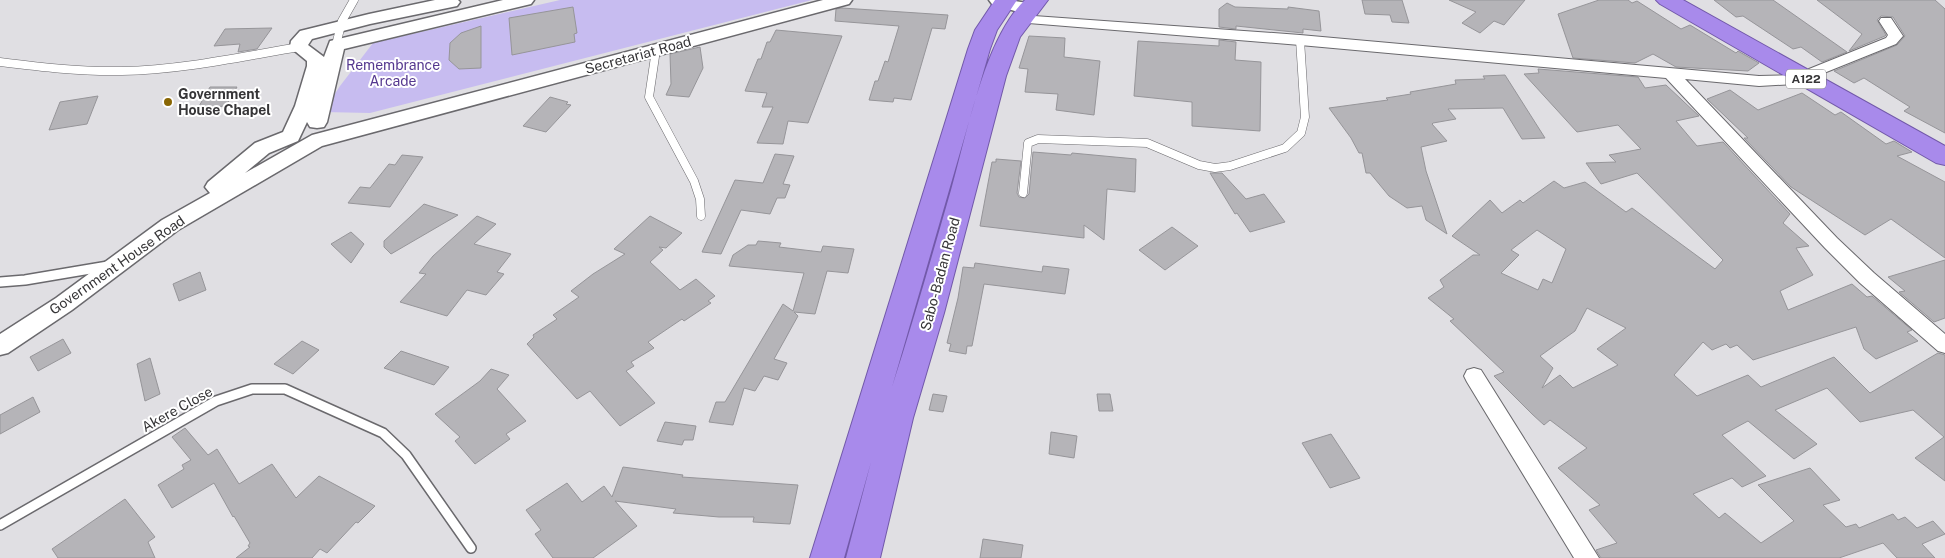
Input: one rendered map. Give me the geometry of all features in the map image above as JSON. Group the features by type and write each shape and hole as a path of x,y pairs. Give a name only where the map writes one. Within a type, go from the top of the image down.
{"highway":[{"name":"A122","path":"1667,0 1945,145"},
{"name":"A122","path":"1684,0 1945,157"},
{"name":"Sabo-Badan Road","path":"863,558 898,418 930,313 951,183 979,49 986,30 1016,5"},
{"name":"Sabo-Badan Road","path":"827,558 951,183"}],"street":[{"path":"337,36 462,0"},
{"path":"292,134 305,106 316,59 300,48 300,40 306,35 337,36 525,0"},
{"name":"Secretariat Road","path":"318,132 432,109 843,0"},
{"path":"1016,5 1300,40 1759,81 1811,76 1891,41 1896,36 1886,22"},
{"path":"170,225 262,148 292,134 304,125 318,132 337,36"},
{"path":"1671,74 1831,243 1867,278 1945,345"},
{"name":"Government House Road","path":"0,346 64,304 170,225 318,132"},
{"path":"1474,376 1587,558"}],"lane":[{"path":"337,36 346,9 354,0"},
{"path":"1023,193 1028,144 1038,139 1131,141 1147,144 1199,165 1215,168 1230,166 1285,148 1301,133 1305,117 1300,40"},
{"path":"0,62 95,72 132,71 182,66 300,48"},
{"path":"656,50 649,87 649,98 694,181 700,199 701,216"},
{"path":"0,282 25,280 118,264"},
{"name":"Akere Close","path":"0,525 216,401 252,389 286,389 383,433 406,455 471,548"}],"green space":[{"name":"Remembrance Arcade","path":"560,0 812,0 370,113 323,112 373,43"}],"building":[{"path":"1362,0 1402,0 1409,23 1392,22 1390,15 1365,14"},
{"path":"1449,0 1525,0 1504,25 1494,21 1480,33 1462,23 1476,12"},
{"path":"1599,0 1628,0 1632,3 1637,1 1681,29 1690,25 1736,53 1738,51 1759,63 1748,71 1676,67 1653,54 1635,63 1573,58 1558,14"},
{"path":"1714,0 1773,0 1847,52 1822,62 1801,47 1793,49 1743,16 1736,17"},
{"path":"1817,0 1935,0 1945,9 1945,133 1904,111 1910,107 1864,78 1854,83 1834,71 1897,45 1905,36 1893,17 1881,16 1877,20 1885,36 1849,51 1862,34"},
{"path":"1227,3 1235,7 1288,9 1288,7 1319,11 1321,31 1303,29 1303,33 1236,26 1236,29 1219,27 1219,9"},
{"path":"573,7 577,33 574,34 575,42 512,55 509,18"},
{"path":"836,9 948,15 945,29 932,28 911,100 894,98 893,102 869,100 875,81 878,81 885,61 888,62 899,26 835,21"},
{"path":"481,26 481,68 459,69 449,60 450,43 461,33"},
{"path":"272,28 257,49 238,52 240,44 214,46 225,29"},
{"path":"776,30 842,36 808,123 788,121 783,144 757,143 773,107 762,107 767,93 745,91 758,59 761,59 767,42 770,42"},
{"path":"1029,36 1065,38 1064,57 1100,61 1094,115 1056,110 1058,94 1025,92 1028,69 1019,68"},
{"path":"1219,40 1236,42 1235,60 1261,62 1260,131 1192,126 1192,102 1134,96 1138,41 1219,46"},
{"path":"700,47 703,68 689,97 666,95 671,84 670,54"},
{"path":"1538,69 1638,77 1645,88 1666,85 1699,116 1676,121 1697,146 1723,142 1790,214 1783,223 1809,246 1796,248 1813,275 1780,291 1788,310 1852,284 1867,297 1872,296 1912,330 1907,332 1918,341 1876,359 1864,349 1856,327 1753,360 1737,345 1730,348 1726,344 1712,350 1703,342 1674,375 1697,396 1748,375 1761,387 1834,357 1870,393 1938,353 1945,355 1945,481 1915,458 1944,437 1913,410 1860,422 1827,388 1775,410 1817,444 1794,459 1748,421 1722,435 1766,476 1742,487 1732,478 1693,494 1719,518 1725,513 1761,543 1794,521 1758,485 1810,468 1840,500 1823,505 1846,527 1856,524 1859,528 1893,514 1898,520 1905,517 1917,528 1933,521 1945,534 1922,544 1935,558 1897,558 1883,543 1839,558 1601,558 1596,550 1617,543 1589,510 1600,505 1558,468 1587,448 1550,420 1544,425 1532,414 1494,376 1504,372 1450,321 1454,319 1428,298 1444,287 1440,280 1473,255 1480,255 1452,236 1490,200 1502,213 1520,200 1523,203 1554,181 1564,188 1585,182 1626,212 1632,208 1715,269 1723,260 1637,173 1601,184 1586,163 1616,162 1609,155 1641,149 1618,125 1577,132 1524,74 1539,73","holes":["1537,230 1566,249 1552,283 1543,279 1538,290 1501,273 1519,255 1511,250","1587,308 1626,328 1597,349 1618,365 1573,388 1560,375 1542,388 1553,368 1540,356 1575,331"]},
{"path":"1505,75 1545,138 1522,139 1503,108 1448,109 1456,119 1433,123 1447,141 1421,147 1426,171 1447,234 1426,220 1422,206 1407,208 1389,196 1370,173 1366,173 1362,153 1359,153 1351,138 1329,108 1388,100 1386,98 1456,84 1455,80 1485,79 1483,76"},
{"path":"210,87 237,87 226,106 198,108"},
{"path":"1730,90 1758,110 1802,93 1835,115 1841,112 1886,144 1894,141 1912,152 1897,156 1945,182 1945,258 1891,219 1865,235 1791,187 1744,138 1748,138 1707,99"},
{"path":"98,96 87,124 49,130 60,102"},
{"path":"550,97 568,102 566,104 571,105 546,132 523,126"},
{"path":"1033,152 1071,155 1072,153 1136,159 1135,192 1107,189 1104,240 1084,225 1084,238 980,226 992,162 996,162 996,159 1021,161 1017,193 1019,197 1025,198 1029,194"},
{"path":"775,154 794,156 783,184 790,185 785,198 777,198 770,214 741,210 721,254 702,252 735,180 763,183"},
{"path":"402,155 423,157 390,207 348,203 360,187 370,188 389,164 395,165"},
{"path":"1210,173 1222,173 1246,199 1264,194 1285,222 1250,232 1237,213 1235,214"},
{"path":"424,204 458,215 391,254 384,247 384,241"},
{"path":"477,216 496,224 474,244 511,254 497,272 504,274 486,295 467,290 447,316 400,302 426,274 419,273 433,256"},
{"path":"650,216 682,233 666,248 659,247 663,250 650,262 680,290 696,279 715,296 708,301 711,303 684,321 682,319 648,342 654,348 631,362 634,366 626,371 655,403 620,426 590,391 577,399 527,344 534,337 533,335 557,319 553,315 579,297 571,291 593,274 625,254 614,249"},
{"path":"1172,227 1198,246 1165,270 1139,250"},
{"path":"351,232 364,244 351,263 331,244"},
{"path":"758,241 781,243 779,247 821,252 823,246 854,249 848,273 827,271 815,314 794,312 798,316 774,359 787,363 778,380 764,376 755,391 744,388 733,425 709,422 716,402 725,402 783,304 793,311 804,273 729,266 733,255 748,245 756,245"},
{"path":"1945,260 1945,318 1934,322 1899,292 1905,291 1888,277"},
{"path":"975,263 1042,272 1043,266 1069,269 1065,294 984,284 972,346 967,346 966,354 949,351 951,344 947,343 963,267 974,268"},
{"path":"200,272 206,290 179,301 173,284"},
{"path":"63,339 71,353 38,371 30,357"},
{"path":"302,341 319,350 293,374 274,364"},
{"path":"401,351 449,367 434,385 384,368"},
{"path":"150,358 160,394 145,401 137,364"},
{"path":"491,369 509,375 497,389 526,421 506,434 510,439 475,464 455,441 460,437 435,414 480,381"},
{"path":"933,394 947,396 943,412 929,410"},
{"path":"1097,394 1110,394 1113,411 1099,411"},
{"path":"33,397 40,412 0,434 0,415"},
{"path":"665,422 696,426 693,440 684,440 682,445 657,441"},
{"path":"185,428 208,455 217,449 239,484 272,464 296,498 319,476 375,506 358,523 356,522 327,553 320,549 312,558 236,558 250,547 248,546 250,543 214,483 172,508 158,485 184,469 182,465 191,460 172,437"},
{"path":"1051,432 1077,436 1074,458 1049,454"},
{"path":"1331,434 1360,478 1330,488 1302,443"},
{"path":"623,467 683,475 682,477 798,485 790,524 753,522 754,517 719,517 673,513 676,509 615,501 637,526 593,558 553,558 535,534 541,530 526,510 567,483 582,502 604,486 612,497"},
{"path":"125,499 155,537 148,542 155,558 58,558 52,549"},
{"path":"983,539 1023,545 1021,558 980,558"}],"place":[{"name":"Government House Chapel","path":"168,102"}]}
